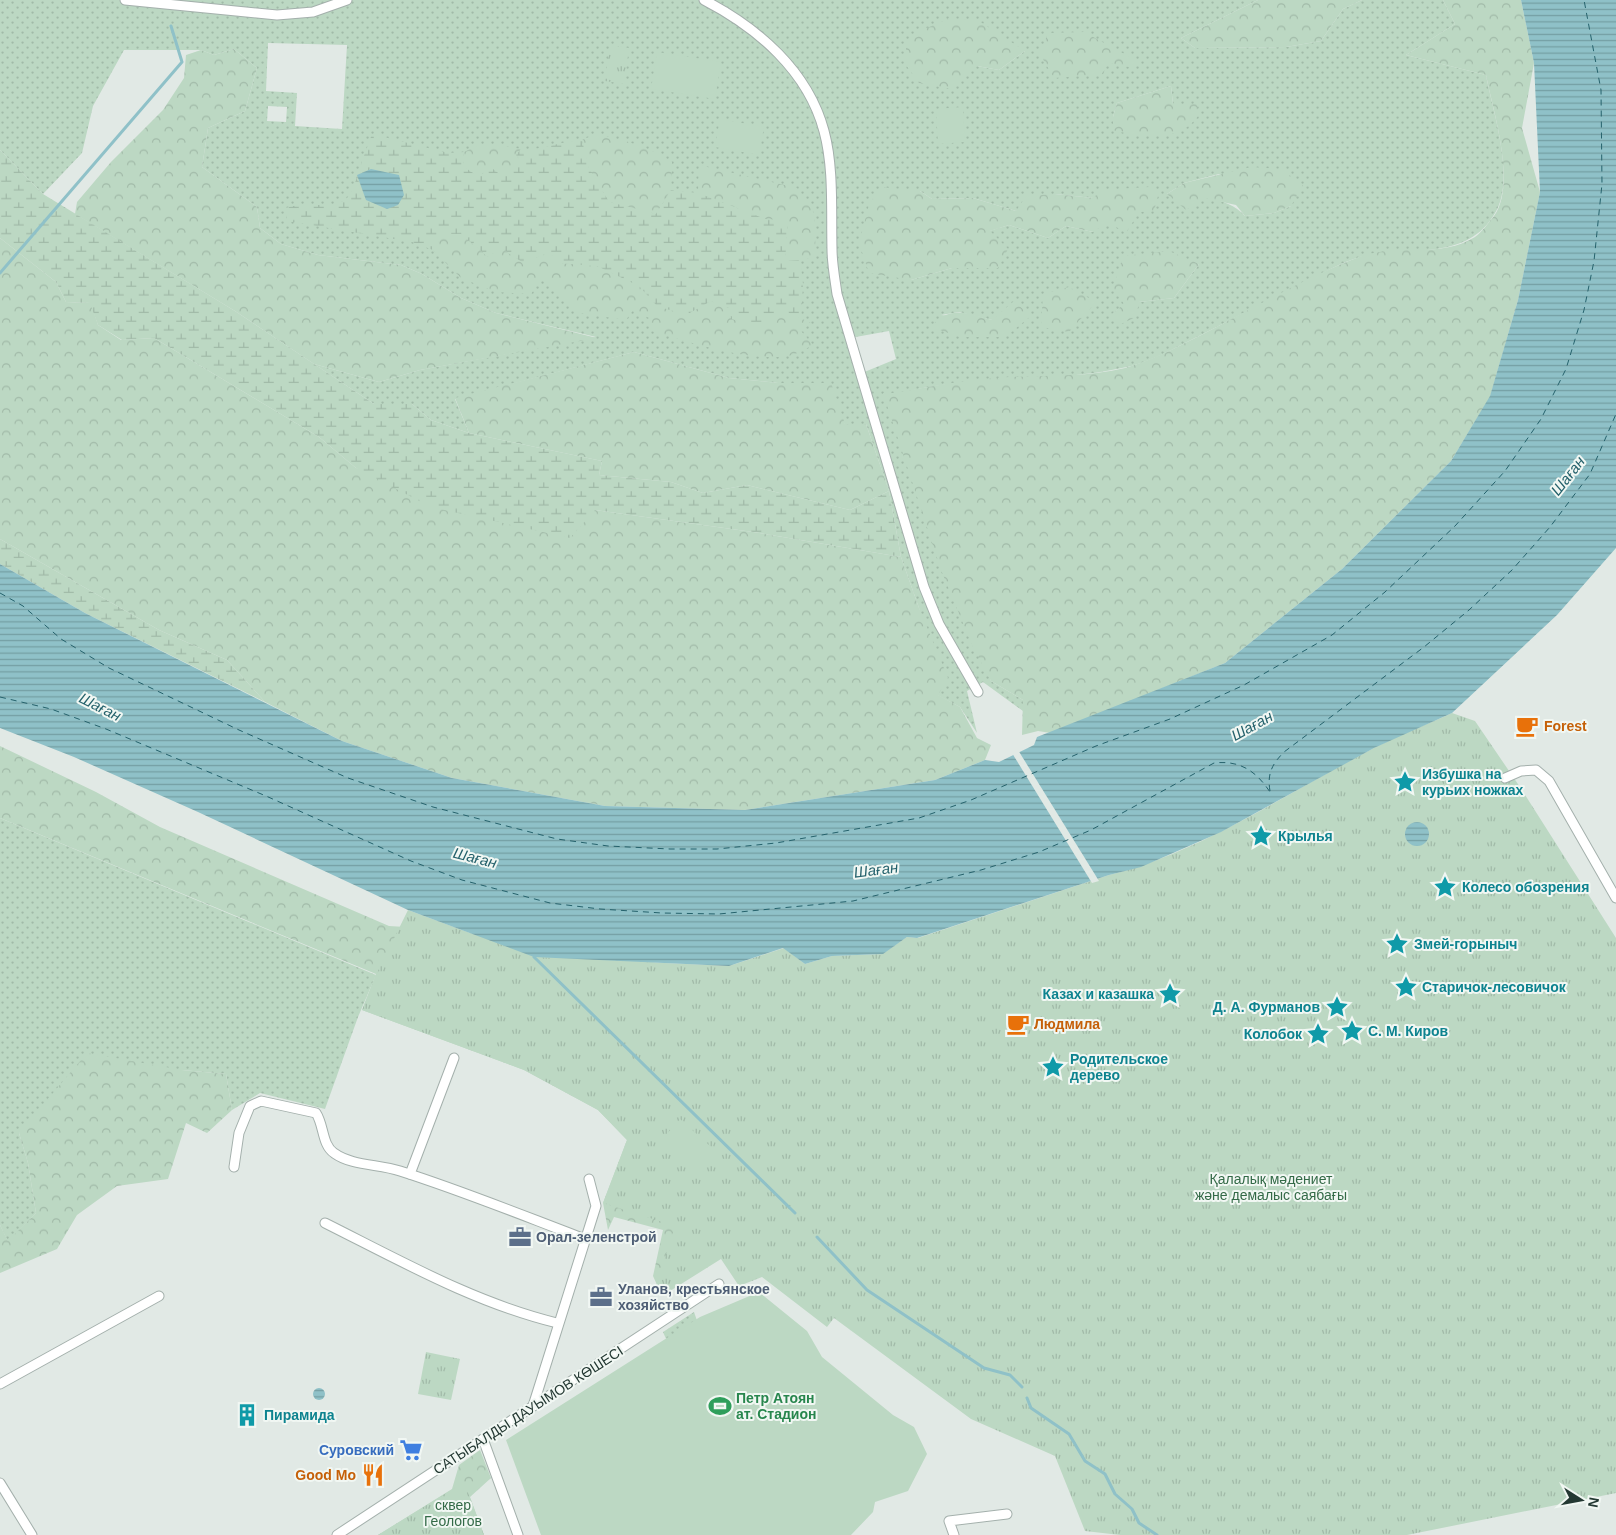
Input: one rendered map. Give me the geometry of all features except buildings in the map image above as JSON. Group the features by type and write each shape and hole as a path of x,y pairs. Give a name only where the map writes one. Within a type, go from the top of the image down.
{"street":[{"path":"125,0 277,15 313,12 347,0"},
{"path":"704,0 751,29 781,56 804,84 816,105 826,142 830,177 832,252 840,303 924,587 939,624 978,692"},
{"path":"1505,778 1521,771 1536,770 1549,781 1616,898"},
{"path":"410,1174 454,1058"},
{"path":"234,1167 239,1134 250,1106 261,1101 316,1113 321,1121 326,1143 333,1152 344,1159 410,1174 585,1239"},
{"path":"533,1406 557,1323 596,1206 589,1180"},
{"path":"325,1223 477,1298 527,1316 557,1323"},
{"name":"САТЫБАЛДЫ ДАУЫМОВ КӨШЕСІ","path":"337,1535 719,1284"},
{"path":"0,1384 159,1296"},
{"path":"483,1439 518,1535"},
{"path":"0,1483 32,1535"},
{"path":"954,1535 949,1521 1007,1514"}],"green space":[{"path":"0,0 1258,0 1181,38 1195,48 1286,47 1321,41 1343,9 1362,0 1443,0 1455,24 1406,55 1486,75 1501,146 1503,182 1501,199 1495,213 1483,229 1469,239 1452,246 1378,254 1353,259 1153,359 1132,366 1094,373 981,381 925,388 897,394 991,681 1023,700 1023,711 983,682 967,691 977,733 960,707 937,695 919,608 901,557 889,491 866,424 845,424 778,383 729,378 634,352 455,399 469,433 431,420 412,404 374,404 314,364 379,382 420,370 596,337 496,313 461,298 422,274 401,265 318,255 281,244 260,228 257,207 202,167 208,128 245,111 257,68 234,49 214,55 201,50 124,50 93,106 82,153 43,194 0,150","holes":["268,43 347,45 342,129 295,126 297,93 266,91","1025,51 999,70 977,66","1171,86 1173,104 1196,104 1113,117 1117,103","268,106 287,107 286,122 267,121","1219,174 1291,206 1274,213 1245,216 1229,204 1209,198 1167,194 1184,183","920,191 932,199 973,198 1016,211 1055,194 1093,198 1093,232 1066,226 1048,238 1009,225 989,231 997,268 952,268 911,280","1199,264 1174,298 1139,302 1112,314 1124,305","959,312 992,320 941,315","889,331 896,359 862,373 850,338"]},
{"path":"1258,0 1362,0 1343,9 1321,41 1286,47 1195,48 1181,38"},
{"path":"1443,0 1521,0 1534,63 1522,128 1540,192 1518,300 1490,397 1451,461 1342,569 1225,663 1051,733 1038,731 1022,735 1023,700 991,681 972,645 941,570 883,393 977,380 1091,374 1125,368 1166,352 1300,283 1359,257 1388,251 1447,247 1462,244 1475,237 1494,216 1501,202 1503,186 1503,167 1498,127 1486,75 1406,55 1455,24"},
{"path":"950,18 979,21 1025,51 999,70 977,66 952,89 919,83 906,65 906,42 920,31"},
{"path":"1084,32 1139,62 1135,68 1108,63 1103,74 1054,78 1040,54 1048,33"},
{"path":"610,45 629,48 624,84 605,81"},
{"path":"234,49 257,68 245,111 208,128 202,167 257,207 260,228 281,244 318,255 401,265 422,274 461,298 496,313 597,338 420,370 379,382 314,364 235,311 75,214 77,202 111,162 163,110 184,78 186,55 201,50 214,55"},
{"path":"657,52 721,62 715,99 651,89"},
{"path":"1171,86 1173,104 1197,104 1198,116 1187,127 1161,136 1131,134 1113,130 1113,117 1117,103"},
{"path":"963,107 965,142 938,144 936,109"},
{"path":"720,119 764,127 759,155 715,147"},
{"path":"372,134 448,153 464,152 463,166 477,176 493,169 502,176 520,160 516,155 521,149 536,149 582,140 588,166 609,202 656,214 671,190 698,193 765,219 788,221 785,261 800,260 803,284 801,319 781,309 758,326 731,319 729,308 711,301 686,315 657,306 639,286 597,266 560,263 550,253 522,262 501,248 488,257 461,234 444,234 433,250 412,242 287,221 286,208 302,205 336,204 349,196 357,177 360,185 371,169 357,175"},
{"path":"596,134 626,141 645,148 672,162 671,190 656,214 609,202 588,166 582,140"},
{"path":"481,144 495,144 521,149 516,155 520,160 502,176 492,169 477,176 463,166 464,152"},
{"path":"0,150 43,194 235,311 374,404 412,404 431,420 469,433 602,461 599,475 671,482 703,493 747,485 850,510 889,491 901,557 753,532 595,510 570,538 431,507 356,468 319,437 154,338 122,340 98,325 90,303 66,302 56,282 0,238"},
{"path":"699,165 797,188 814,213 816,258 785,261 788,221 765,219 698,193"},
{"path":"1251,167 1281,169 1303,185 1291,206 1274,213 1245,216 1236,205 1204,198 1186,210 1167,194 1184,183"},
{"path":"880,187 920,191 932,199 973,198 1016,211 1026,196 1055,194 1093,198 1102,190 1149,187 1159,192 1154,211 1139,212 1126,233 1108,222 1093,232 1066,226 1048,238 1009,225 990,231 1008,249 998,268 952,268 911,280 869,273 859,243 869,205"},
{"path":"444,234 462,234 488,257 501,248 522,262 550,253 560,263 597,266 640,286 657,306 711,301 729,308 781,309 811,323 801,331 813,345 792,355 777,357 760,357 722,351 652,331 649,318 633,310 626,320 579,313 541,279 531,294 496,292 461,278 433,250"},
{"path":"0,238 56,282 66,302 91,303 98,325 121,340 154,338 319,437 356,468 595,510 753,532 901,557 919,608 948,678 938,695 960,707 977,738 991,745 985,760 935,780 745,810 605,806 452,778 342,741 265,702 227,660 159,630 0,539"},
{"path":"1169,251 1199,264 1174,298 1139,302 1136,317 1119,325 1112,314 1124,304 1113,288 1123,256"},
{"path":"1069,287 1096,302 1069,332 1041,327 1043,294"},
{"path":"1014,301 1031,316 1005,337 960,337 931,327 945,315 952,313 967,314 992,320"},
{"path":"634,352 729,378 778,383 831,383 845,424 866,424 889,491 850,510 747,485 703,493 671,482 599,475 602,461 469,433 455,398"},
{"path":"0,539 159,630 227,660 265,702 85,613 0,564"},
{"name":"Қалалық мәдениет және демалыс саябағы","path":"1452,713 1475,721 1522,790 1616,938 1616,1493 1407,1535 1120,1535 1085,1531 1055,1456 971,1419 834,1318 827,1327 762,1277 739,1286 721,1259 662,1296 656,1286 675,1226 603,1203 627,1140 598,1110 524,1070 362,1010 376,975 408,910 535,957 729,966 784,948 805,964 832,956 882,954 907,937 918,938 1144,864 1178,851 1244,819 1382,744"},
{"path":"0,746 96,792 160,827 389,926 439,929 728,974 662,1296 653,1276 663,1230 614,1217 608,1230 603,1203 627,1140 598,1110 524,1070 362,1010 376,974 0,818"},
{"path":"0,818 376,975 358,1017 325,1109 260,1093 232,1110 226,1074 182,1070 19,1133 28,1163 36,1213 8,1242 0,1225"},
{"path":"87,1053 182,1070 226,1074 232,1110 207,1133 186,1123 168,1179 117,1186 77,1215 57,1249 0,1273 0,1225 8,1241 36,1213 28,1163 19,1133"},
{"path":"680,1119 719,1154 703,1172 664,1137"},
{"name":"Петр Атоян ат. Стадион","path":"759,1292 807,1331 822,1357 893,1415 914,1427 927,1454 908,1491 875,1502 873,1512 851,1535 541,1535 506,1440 700,1317"},
{"path":"694,1312 703,1338 671,1350 663,1332"},
{"path":"426,1352 460,1359 451,1400 418,1394"},
{"name":"сквер Геологов","path":"480,1450 491,1478 470,1497 484,1535 378,1535 452,1489 459,1465"},
{"name":"сквер Геологов","path":"464,1482 484,1535 378,1535 453,1489"}],"water":[{"name":"Шаған","path":"1521,0 1616,0 1616,548 1557,615 1452,713 1374,748 1221,832 1141,867 1109,875 917,938 907,937 883,954 832,956 805,964 783,948 729,966 534,957 408,910 198,812 74,757 0,728 0,564 85,613 342,741 452,778 605,806 745,810 935,780 985,760 999,762 1034,745 1037,737 1225,663 1342,569 1451,461 1490,396 1518,300 1540,192 1534,63"},
{"path":"371,169 399,175 404,195 398,205 387,209 366,200 357,175"},
{"path":"1417,822 1425,826 1429,834 1425,842 1417,846 1409,842 1405,834 1409,826"},
{"path":"317,1388 321,1388 325,1394 321,1400 317,1400 313,1396 313,1392"}],"pier":[{"path":"1018,750 1099,881 1092,883 1012,753"}],"waterway":[{"path":"0,273 182,62 171,26"},
{"path":"534,957 795,1213"},
{"path":"817,1237 867,1290 984,1368 1010,1375 1022,1387"},
{"path":"1027,1398 1031,1408 1069,1434 1085,1461 1105,1474 1115,1494 1132,1509 1139,1523 1157,1535"}],"ferry route":[{"path":"0,593 23,606 61,639 109,668 239,730 348,778 433,807 557,839 608,846 717,849 776,843 919,818 971,800 1096,746 1170,719 1244,685 1332,635 1385,592 1455,526 1505,471 1541,419 1566,369 1584,310 1594,261 1602,184 1601,90 1584,0"},
{"path":"1270,791 1269,779 1271,770 1284,752 1424,647 1469,610 1512,570 1550,527 1590,474 1616,414"},
{"path":"0,697 51,709 106,729 266,796 411,861 462,880 550,903 600,909 719,914 853,901 981,870 1039,852 1091,830 1214,763 1239,765 1259,778 1270,792"}],"place":[{"name":"Forest","path":"1527,726"},
{"name":"Избушка на курьих ножках","path":"1405,782"},
{"name":"Крылья","path":"1261,836"},
{"name":"Колесо обозрения","path":"1445,887"},
{"name":"Змей-горыныч","path":"1397,944"},
{"name":"Старичок-лесовичок","path":"1406,987"},
{"name":"Казах и казашка","path":"1170,994"},
{"name":"Д. А. Фурманов","path":"1337,1007"},
{"name":"Людмила","path":"1018,1024"},
{"name":"С. М. Киров","path":"1352,1031"},
{"name":"Колобок","path":"1318,1034"},
{"name":"Родительское дерево","path":"1053,1067"},
{"name":"Орал-зеленстрой","path":"520,1237"},
{"name":"Уланов, крестьянское хозяйство","path":"601,1297"},
{"name":"Петр Атоян ат. Стадион","path":"720,1406"},
{"name":"Пирамида","path":"247,1415"},
{"name":"Суровский","path":"411,1450"},
{"name":"Good Mo","path":"373,1475"}]}
